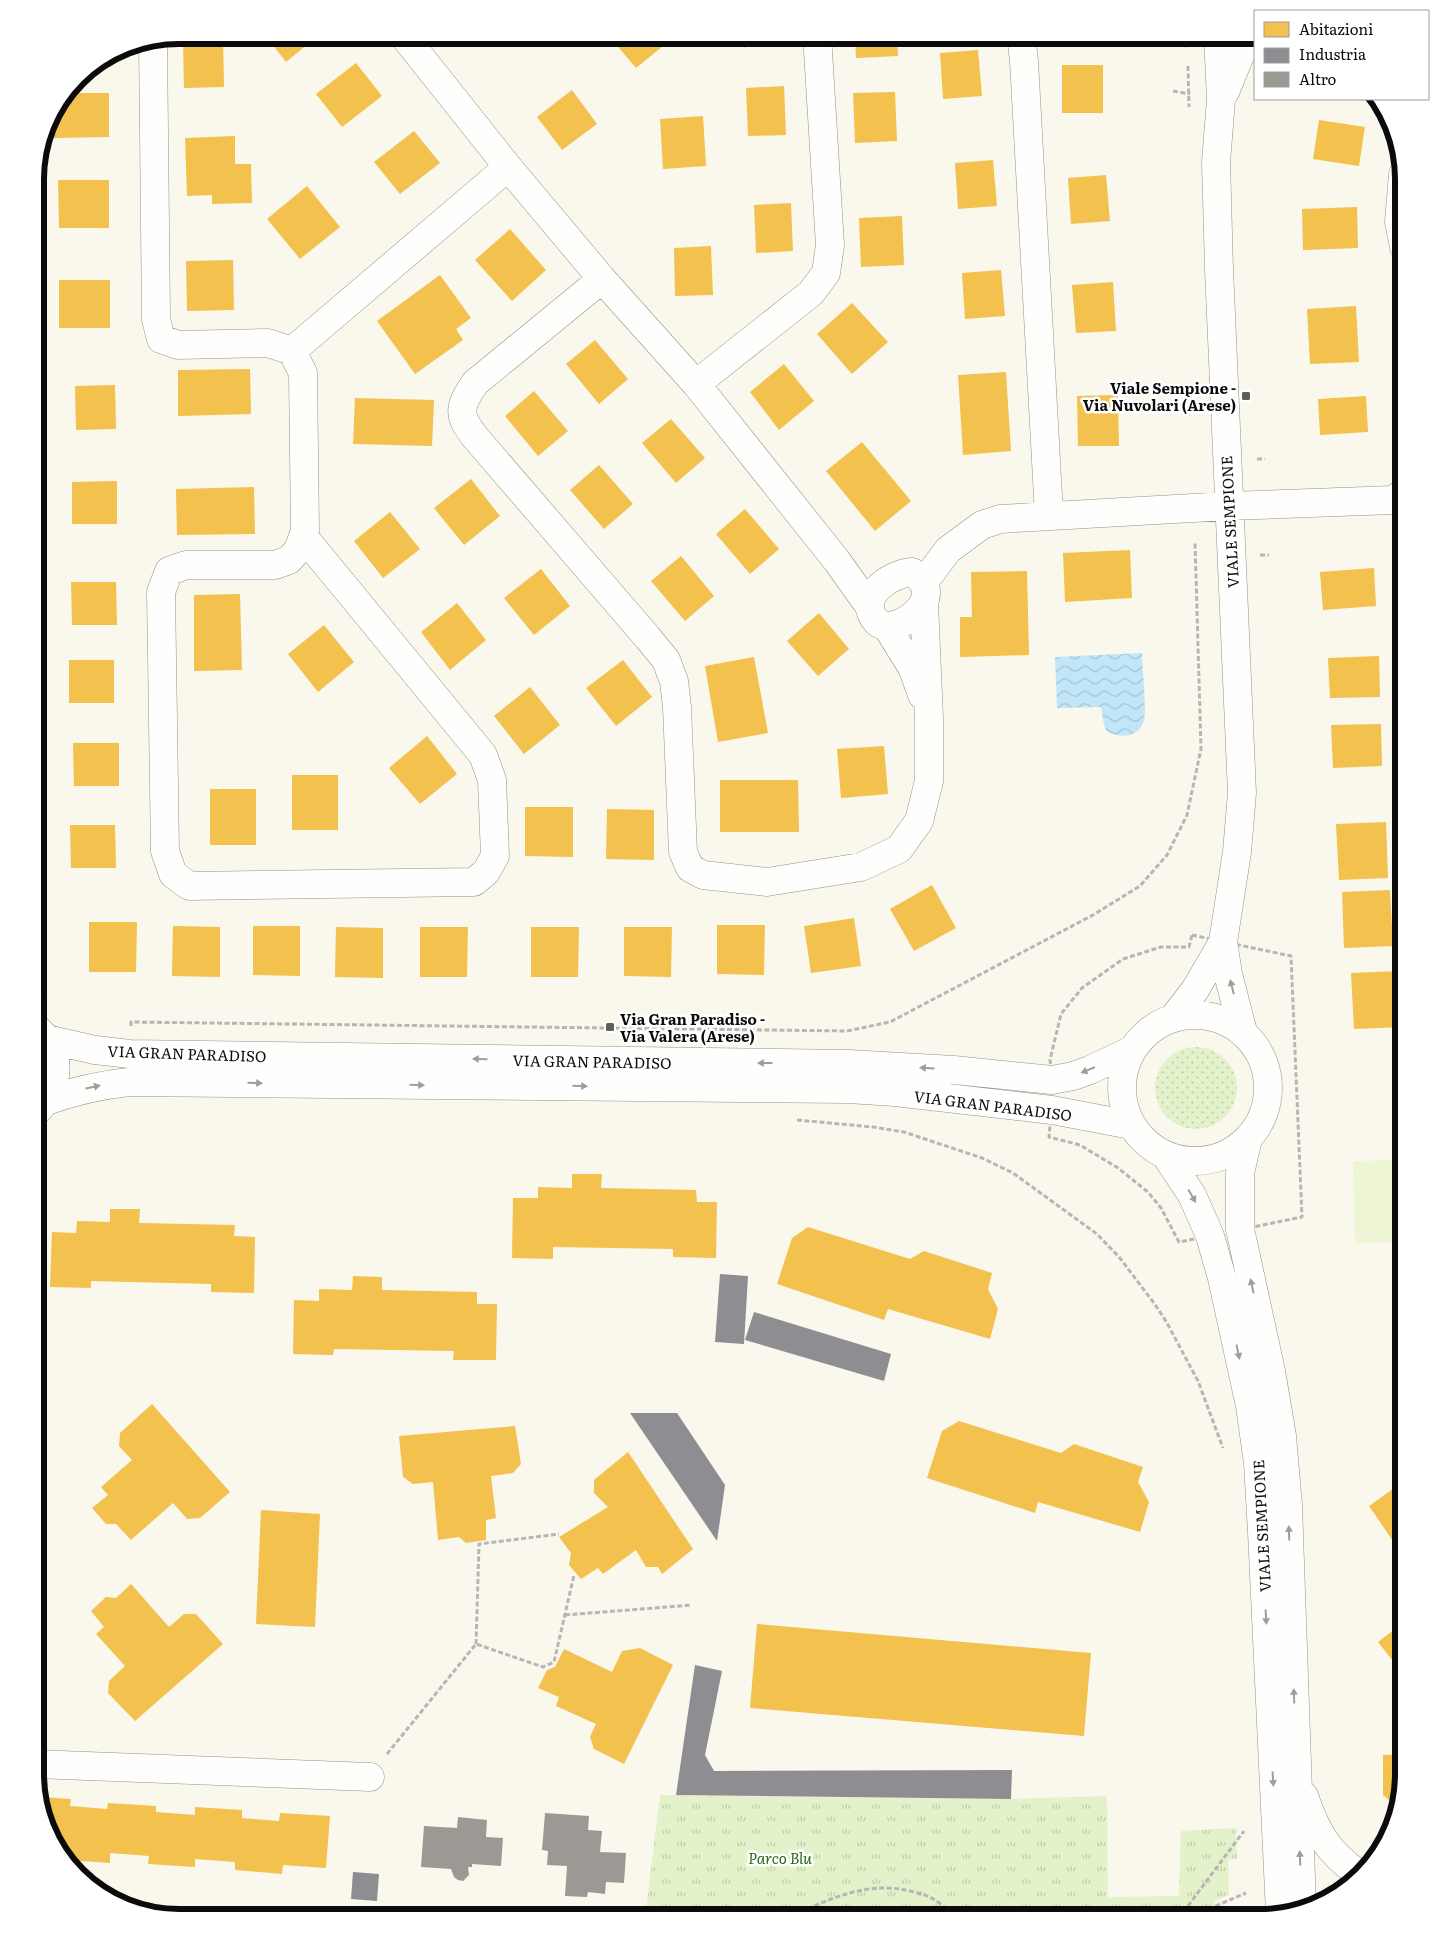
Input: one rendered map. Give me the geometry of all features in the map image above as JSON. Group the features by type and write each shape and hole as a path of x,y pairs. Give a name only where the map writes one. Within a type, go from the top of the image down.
{"street":[{"path":"410,44 508,167 602,279 696,384 837,561 872,598"},
{"path":"696,384 811,292 826,273 830,245 818,44"},
{"path":"1022,44 1049,515"},
{"name":"VIALE SEMPIONE","path":"1218,44 1221,100 1216,172 1228,506 1242,793 1235,945 1228,974 1243,1032"},
{"name":"VIALE SEMPIONE","path":"1221,100 1246,44"},
{"path":"153,46 156,319 161,339 178,345 268,343 292,351 303,373 305,531 303,536 298,550 289,560 275,565 186,565 169,571 160,592 165,851 173,874 189,886 474,882 486,872 495,856 492,780 483,755 303,536"},
{"path":"292,351 508,167"},
{"path":"602,279 475,383 462,401 463,422 666,660 674,681 677,707 683,852 690,868 703,875 767,882 861,867 899,849 919,821 929,781 929,718 924,592 912,572 902,573 883,582 872,598 872,616 879,626 887,627 909,618 918,611 924,592 948,550 982,525 1000,519 1049,515 1148,512 1228,506 1395,503"},
{"path":"887,627 913,669 929,718"},
{"name":"VIALE SEMPIONE","path":"1174,1017 1211,965 1235,945"},
{"path":"1198,1014 1222,1019 1243,1032 1256,1046 1264,1064 1268,1084 1266,1104 1260,1122 1248,1139 1231,1152 1209,1160 1187,1161 1166,1156 1146,1144 1131,1126 1124,1107 1121,1088 1124,1068 1132,1050 1143,1035 1158,1024 1174,1017 1198,1014"},
{"name":"VIA GRAN PARADISO","path":"44,1034 95,1050 130,1054 849,1064 954,1070 1052,1080 1090,1070 1132,1050"},
{"path":"44,1037 53,1050 56,1063 52,1089 44,1101"},
{"name":"VIA GRAN PARADISO","path":"44,1105 82,1089 129,1082 848,1089 895,1092 1052,1110 1131,1126"},
{"name":"VIALE SEMPIONE","path":"1248,1139 1240,1173 1240,1229 1273,1379 1282,1436 1288,1505 1302,1903"},
{"name":"VIALE SEMPIONE","path":"1166,1156 1192,1195 1210,1236 1222,1278 1250,1406 1258,1464 1280,1908"},
{"path":"44,1764 378,1769"},
{"path":"1297,1774 1313,1821 1326,1846 1355,1870"}],"path":[{"path":"130,1033 131,1022 847,1031 890,1022 1093,915 1140,886 1167,855 1188,815 1201,749 1196,542"},
{"path":"1050,1060 1061,1014 1082,988 1123,960 1160,947 1189,947 1192,936"},
{"path":"1235,945 1291,956 1302,1217 1260,1225"},
{"path":"788,1119 873,1127 904,1132 982,1158 1013,1173 1097,1234 1119,1257 1167,1323 1198,1381 1222,1448"},
{"path":"1050,1129 1049,1137 1080,1145 1118,1168 1148,1192 1160,1208 1179,1242"},
{"path":"378,1769 388,1752 476,1644 479,1544 559,1534"},
{"path":"476,1644 543,1667 554,1662 574,1575"},
{"path":"565,1615 692,1605"},
{"path":"1186,1909 1244,1831"},
{"path":"807,1909 837,1896 861,1889 883,1887 902,1889 930,1897 946,1909"},
{"path":"1209,1909 1246,1893"}],"green space":[{"path":"1188,1047 1204,1047 1219,1054 1230,1065 1237,1080 1234,1104 1225,1117 1204,1129 1188,1129 1173,1122 1162,1111 1155,1096 1155,1080 1162,1065 1173,1054"},
{"path":"1395,1160 1395,1242 1355,1243 1353,1161"},
{"name":"Parco Blu","path":"660,1795 1011,1799 1107,1796 1108,1897 1179,1896 1181,1831 1236,1828 1237,1859 1228,1859 1229,1895 1214,1901 1217,1909 646,1909"}],"water":[{"path":"1142,653 1145,715 1142,726 1134,734 1123,736 1106,731 1101,707 1057,708 1055,657"}],"building: Abitazioni":[{"path":"183,44 223,44 224,87 184,88"},
{"path":"272,44 308,44 286,62"},
{"path":"616,44 666,44 636,68"},
{"path":"741,44 749,44 744,48"},
{"path":"855,44 897,44 898,56 856,58"},
{"path":"978,50 982,96 943,99 940,53"},
{"path":"356,63 382,96 342,127 316,94"},
{"path":"1062,65 1103,65 1103,113 1062,113"},
{"path":"784,86 786,135 748,136 746,88"},
{"path":"572,90 597,124 562,150 537,117"},
{"path":"895,92 897,141 855,143 853,93"},
{"path":"75,93 109,93 109,137 54,138 54,127 62,111"},
{"path":"703,116 706,166 663,169 660,119"},
{"path":"1319,120 1365,127 1359,166 1313,159"},
{"path":"414,131 440,163 400,194 374,162"},
{"path":"235,136 235,164 251,164 252,203 212,204 212,195 187,196 185,138"},
{"path":"993,160 997,206 958,209 955,163"},
{"path":"1106,175 1110,221 1071,224 1068,178"},
{"path":"58,180 109,180 109,228 59,228"},
{"path":"307,186 340,227 300,259 267,219"},
{"path":"791,203 793,251 756,253 754,205"},
{"path":"1357,207 1358,248 1303,250 1302,209"},
{"path":"902,216 904,265 861,267 859,218"},
{"path":"510,229 546,270 512,301 475,260"},
{"path":"711,246 713,295 675,296 674,248"},
{"path":"233,260 234,310 187,311 186,261"},
{"path":"1001,270 1005,316 965,319 962,273"},
{"path":"440,275 471,318 456,329 463,340 415,374 377,321"},
{"path":"59,280 110,280 110,328 59,328"},
{"path":"1113,282 1116,331 1076,333 1072,285"},
{"path":"852,303 888,342 852,374 817,334"},
{"path":"1356,306 1359,362 1310,364 1307,309"},
{"path":"595,340 628,379 599,404 566,364"},
{"path":"784,364 814,401 779,430 750,392"},
{"path":"250,369 251,414 178,416 178,370"},
{"path":"1006,372 1011,451 963,455 958,375"},
{"path":"115,385 116,429 76,430 75,386"},
{"path":"534,391 568,431 538,456 505,416"},
{"path":"1118,395 1119,446 1078,446 1077,396"},
{"path":"1366,396 1368,432 1320,435 1318,399"},
{"path":"355,398 434,400 432,446 353,444"},
{"path":"671,419 705,458 676,483 642,443"},
{"path":"862,442 911,501 875,531 826,471"},
{"path":"599,465 633,504 604,529 570,490"},
{"path":"471,479 500,516 464,545 434,508"},
{"path":"117,481 117,524 72,524 72,482"},
{"path":"254,487 255,534 177,535 176,489"},
{"path":"745,509 779,549 750,574 716,534"},
{"path":"390,512 420,549 383,578 354,541"},
{"path":"1130,550 1132,598 1065,602 1063,553"},
{"path":"681,556 714,596 685,621 651,581"},
{"path":"1374,568 1376,606 1323,610 1320,572"},
{"path":"541,569 570,606 534,635 504,598"},
{"path":"1027,571 1029,655 960,657 960,617 972,617 971,572"},
{"path":"71,582 116,582 117,625 72,625"},
{"path":"240,594 242,670 194,671 194,595"},
{"path":"457,603 486,640 450,670 421,632"},
{"path":"819,613 849,649 818,676 787,641"},
{"path":"324,625 354,662 318,692 288,654"},
{"path":"1379,656 1380,697 1330,698 1328,658"},
{"path":"754,657 768,733 718,742 705,666"},
{"path":"69,660 114,660 114,703 69,703"},
{"path":"623,660 652,697 616,726 586,688"},
{"path":"530,687 560,725 524,754 494,716"},
{"path":"1381,724 1382,766 1333,768 1331,725"},
{"path":"427,736 457,774 420,804 389,768"},
{"path":"73,743 119,743 119,786 74,786"},
{"path":"884,746 888,794 841,798 837,749"},
{"path":"292,775 338,775 338,830 292,830"},
{"path":"720,780 798,780 799,832 720,832"},
{"path":"210,789 256,789 256,845 210,845"},
{"path":"525,807 573,807 573,857 525,856"},
{"path":"607,809 654,810 654,860 606,859"},
{"path":"1386,822 1388,878 1339,880 1336,824"},
{"path":"70,825 115,825 116,868 71,868"},
{"path":"932,885 956,928 914,951 890,909"},
{"path":"1390,890 1393,946 1344,948 1342,892"},
{"path":"854,918 861,966 811,973 804,926"},
{"path":"89,922 137,922 136,972 89,972"},
{"path":"717,925 765,925 764,975 717,974"},
{"path":"173,926 220,927 220,977 172,976"},
{"path":"253,926 300,926 300,976 253,975"},
{"path":"336,927 383,928 383,978 335,977"},
{"path":"420,927 468,927 467,977 420,977"},
{"path":"531,927 579,927 578,977 531,977"},
{"path":"624,927 672,927 671,977 624,976"},
{"path":"1395,971 1395,1027 1354,1029 1351,973"},
{"path":"572,1174 602,1174 601,1188 696,1190 697,1202 717,1202 716,1258 673,1257 673,1249 553,1247 553,1259 512,1258 513,1198 538,1198 538,1187 572,1188"},
{"path":"110,1209 140,1209 139,1223 235,1225 234,1236 255,1237 254,1293 211,1292 211,1284 91,1281 91,1288 50,1287 52,1232 76,1233 77,1221 110,1222"},
{"path":"808,1227 910,1259 924,1251 992,1273 988,1289 998,1309 990,1339 888,1309 884,1320 777,1284 792,1238"},
{"path":"353,1276 382,1277 382,1290 477,1292 477,1304 497,1304 496,1360 453,1360 454,1351 334,1349 333,1355 293,1354 294,1300 319,1301 319,1289 352,1290"},
{"path":"152,1404 230,1492 200,1518 187,1519 173,1503 131,1540 116,1524 106,1524 92,1508 108,1495 101,1487 132,1460 119,1446 120,1433"},
{"path":"959,1421 1061,1453 1074,1444 1143,1467 1138,1482 1149,1502 1140,1532 1038,1502 1035,1513 927,1478 942,1431"},
{"path":"515,1426 521,1464 513,1473 491,1476 496,1518 486,1520 486,1540 466,1543 459,1537 438,1540 433,1482 413,1484 403,1477 399,1436"},
{"path":"628,1452 693,1549 662,1574 658,1567 646,1567 636,1550 603,1574 598,1568 581,1579 569,1565 571,1553 559,1537 608,1507 594,1493 594,1480"},
{"path":"1395,1487 1395,1544 1369,1506"},
{"path":"261,1510 320,1514 315,1627 256,1624"},
{"path":"131,1584 169,1627 184,1614 196,1614 223,1644 135,1721 108,1693 109,1681 125,1666 96,1634 104,1627 91,1611 106,1597 116,1598"},
{"path":"757,1624 1091,1653 1084,1736 750,1708"},
{"path":"1395,1629 1395,1664 1378,1642"},
{"path":"640,1648 673,1665 624,1764 594,1749 590,1737 596,1724 556,1706 559,1697 538,1688 547,1670 555,1667 564,1649 612,1672 622,1651"},
{"path":"1395,1754 1392,1803 1383,1795 1383,1755"},
{"path":"46,1797 71,1799 70,1806 107,1809 108,1803 156,1806 156,1812 195,1815 195,1807 242,1810 242,1818 279,1821 280,1813 330,1816 326,1868 283,1865 282,1874 235,1870 235,1862 195,1859 195,1867 148,1864 149,1856 110,1853 110,1863 75,1861 62,1842 54,1826"}],"building: Industria":[{"path":"720,1274 748,1276 744,1344 715,1342"},
{"path":"754,1312 891,1354 884,1381 745,1340"},
{"path":"630,1413 677,1413 725,1485 717,1541"},
{"path":"695,1665 722,1671 705,1755 714,1771 1012,1770 1011,1799 676,1795"},
{"path":"353,1872 379,1874 377,1901 351,1899"}],"building: Altro":[{"path":"545,1813 589,1816 588,1830 602,1831 600,1852 626,1853 624,1883 606,1882 605,1894 588,1892 587,1897 565,1896 567,1866 547,1865 548,1851 542,1850"},
{"path":"458,1817 487,1820 486,1837 503,1838 501,1866 472,1864 472,1867 468,1867 469,1875 463,1881 454,1877 451,1869 421,1867 424,1826 457,1828"}],"place":[{"name":"Viale Sempione - Via Nuvolari (Arese)","path":"1246,396"},
{"name":"Via Gran Paradiso - Via Valera (Arese)","path":"610,1027"}]}
